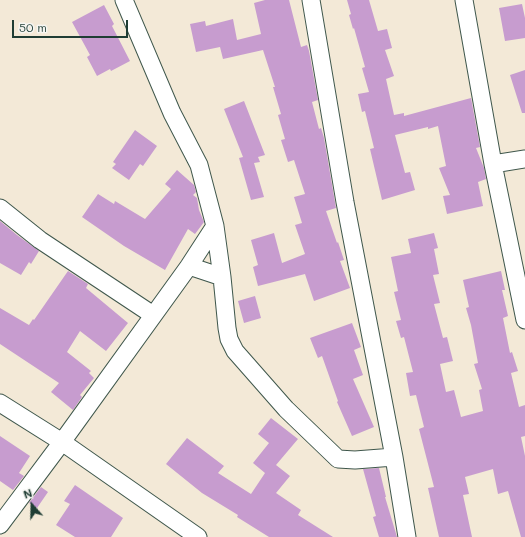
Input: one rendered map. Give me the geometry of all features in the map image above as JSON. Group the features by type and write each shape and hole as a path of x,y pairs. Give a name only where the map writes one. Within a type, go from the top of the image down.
{"street":[{"path":"124,0 172,113 199,165 215,226 229,340 235,351 286,409 338,458 355,460 394,457"},
{"path":"311,0 347,210 394,457 407,537"},
{"path":"468,1 493,164 525,320"},
{"path":"493,164 525,159"},
{"path":"0,208 40,240 153,314"},
{"path":"0,525 189,266 215,226"},
{"path":"189,266 222,277"},
{"path":"0,403 62,442 198,537"}],"building":[{"path":"265,0 289,0 301,47 307,45 309,51 318,100 312,102 319,129 321,128 324,138 336,208 326,211 344,260 340,261 350,288 314,301 305,274 258,286 253,267 258,265 251,240 274,233 282,263 305,254 295,225 302,223 294,197 305,194 294,160 288,162 281,140 285,139 278,115 281,114 273,87 275,87 263,50 223,59 220,47 196,52 190,24 205,21 206,26 233,19 237,40 261,34 254,3"},
{"path":"347,0 369,0 378,31 387,29 392,48 385,50 394,76 386,79 394,115 404,113 404,116 471,98 480,147 476,148 484,168 486,179 478,182 483,206 447,214 443,196 450,195 439,168 446,166 438,126 395,135 405,173 410,172 415,190 382,200 370,149 374,148 365,111 362,112 358,94 369,92 362,68 365,67 349,15 351,14"},
{"path":"522,4 525,18 525,38 505,41 499,8"},
{"path":"104,5 114,24 112,26 130,61 111,71 110,69 97,76 87,57 90,55 72,22"},
{"path":"525,70 525,113 522,113 510,75"},
{"path":"244,101 265,155 258,157 260,162 254,163 264,197 251,200 239,158 243,157 224,109"},
{"path":"135,130 157,146 143,166 140,164 129,180 112,168 116,164 113,162"},
{"path":"177,170 194,185 196,192 193,195 197,198 199,210 204,222 195,234 188,229 165,270 124,246 82,217 98,194 114,204 115,201 145,219 171,189 165,184"},
{"path":"0,221 39,251 31,264 29,262 21,275 0,263"},
{"path":"434,233 438,248 434,249 439,274 433,275 440,303 434,304 443,338 447,337 453,361 440,364 446,392 454,390 461,417 483,411 479,390 482,389 474,364 478,363 471,325 466,308 469,307 463,280 501,271 505,290 502,290 508,316 503,318 510,353 512,352 518,371 511,373 519,407 525,405 525,436 521,437 525,456 525,537 521,537 508,491 498,494 493,469 465,477 469,494 463,495 472,537 439,537 428,488 434,487 419,429 424,427 416,395 410,396 406,373 413,372 404,337 401,338 396,321 401,320 394,292 398,291 391,257 411,253 408,239"},
{"path":"68,271 88,284 86,288 128,323 106,351 80,331 67,352 91,371 89,373 94,378 80,395 82,397 73,410 51,392 59,383 0,344 0,308 29,325"},
{"path":"255,296 261,318 244,323 238,301"},
{"path":"352,323 361,347 354,350 363,375 353,379 374,427 352,436 337,402 338,401 322,356 318,358 310,338"},
{"path":"271,418 298,439 276,465 290,476 276,493 301,510 298,515 333,537 269,537 237,517 238,515 202,493 166,464 187,438 224,466 218,473 251,494 265,473 253,463 269,443 258,434"},
{"path":"0,436 30,456 19,473 24,476 13,490 0,481"},
{"path":"379,468 385,497 397,537 379,537 373,517 376,516 363,469"},
{"path":"75,485 123,518 111,537 75,537 56,525 70,504 64,501"},
{"path":"41,487 48,492 37,508 29,503"}]}
